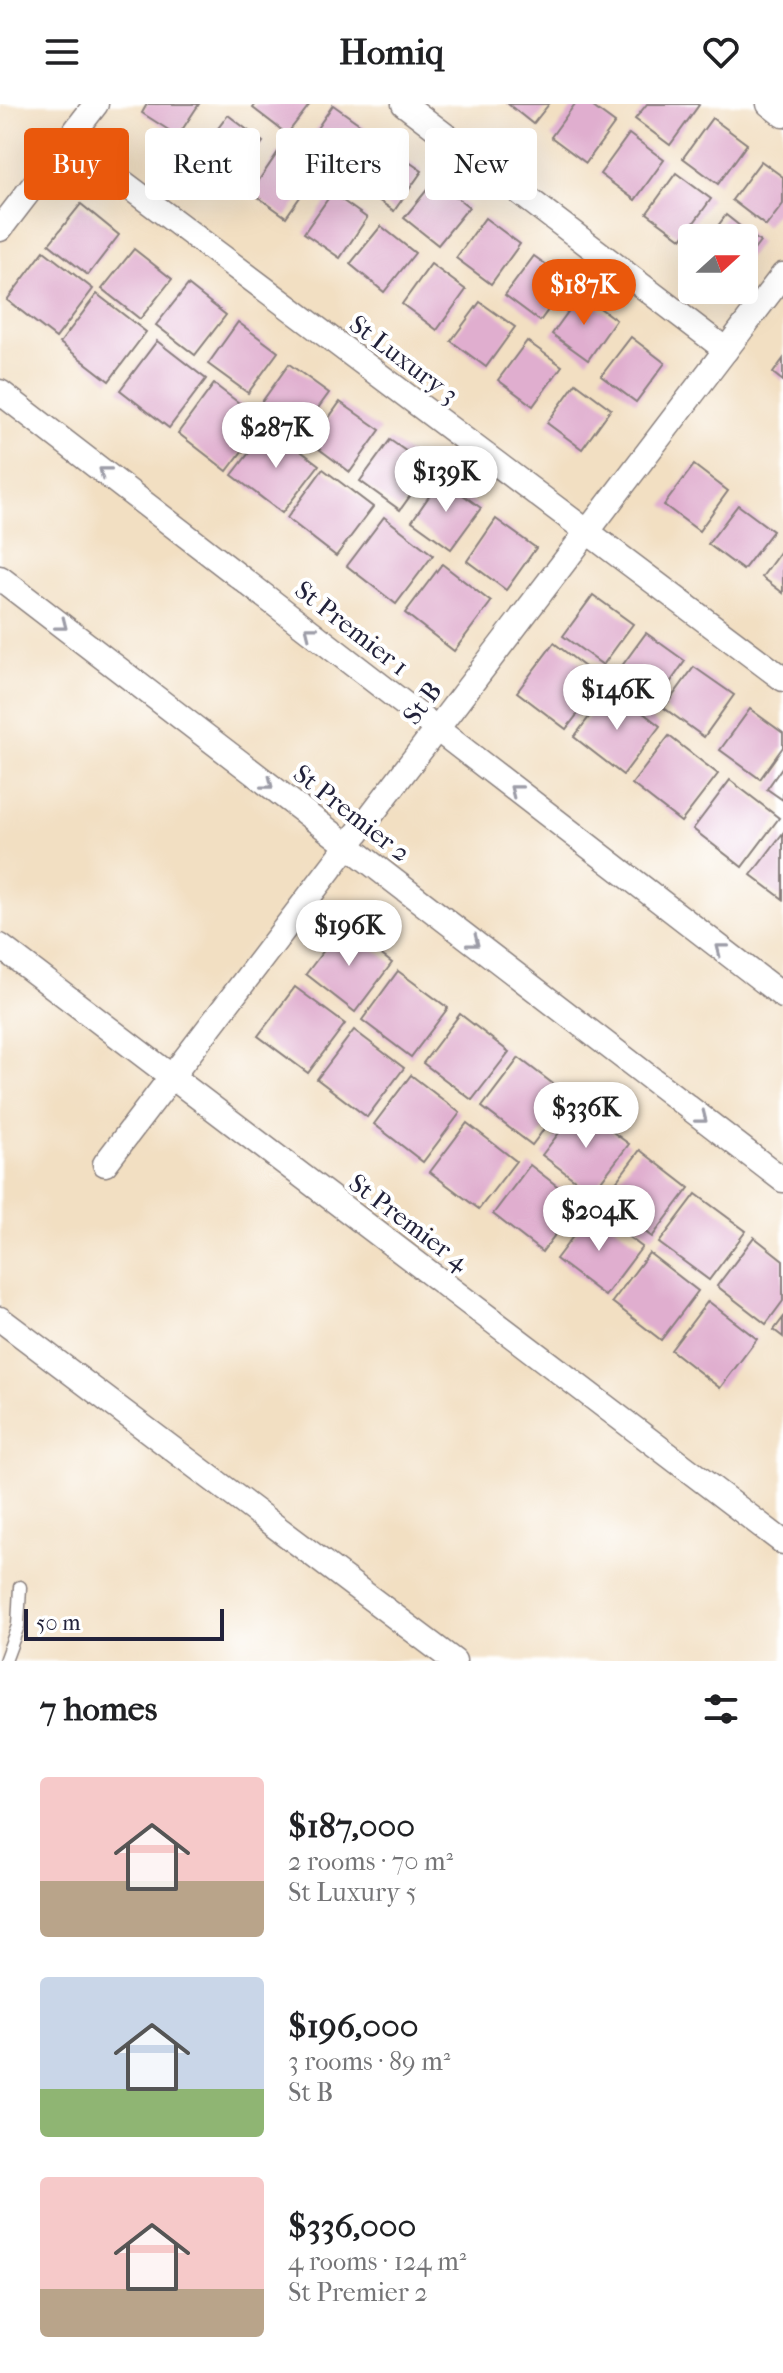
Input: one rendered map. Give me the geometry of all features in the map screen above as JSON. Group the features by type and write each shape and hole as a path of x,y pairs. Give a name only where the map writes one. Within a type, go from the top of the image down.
{"street":[{"path":"78,128 96,104"},
{"path":"404,104 726,350"},
{"path":"769,104 783,115"},
{"name":"St Luxury 3","path":"129,187 783,679"},
{"path":"0,229 24,198"},
{"name":"St B","path":"105,1164 783,275"},
{"name":"St Premier 1","path":"0,392 783,996"},
{"name":"St Premier 2","path":"0,578 783,1180"},
{"name":"St Premier 4","path":"0,946 783,1542"},
{"path":"0,1319 454,1661"}],"lane":[{"path":"5,1661 18,1626 20,1587"}],"building":[{"path":"147,104 199,104 183,128 165,128 142,113"},
{"path":"256,104 310,104 292,128 279,128 253,108"},
{"path":"508,104 549,104 533,124"},
{"path":"575,104 589,104 615,123 586,163 551,137"},
{"path":"647,104 699,105 670,145 635,119"},
{"path":"333,105 365,128 317,128"},
{"path":"228,115 245,128 218,128"},
{"path":"712,118 747,144 718,184 683,158"},
{"path":"629,134 664,160 635,200 600,174"},
{"path":"276,155 276,200 298,200 286,217 260,198 260,179"},
{"path":"761,161 783,177 783,204 766,226 732,200"},
{"path":"409,162 422,171 409,190"},
{"path":"676,173 711,199 693,224 678,224 678,236 647,213"},
{"path":"425,192 425,200 460,200 469,207 438,245 404,218"},
{"path":"327,200 342,200 367,218 340,258 304,233"},
{"path":"378,200 402,200 394,211"},
{"path":"81,204 119,235 88,275 49,244"},
{"path":"726,215 737,224 719,224"},
{"path":"485,218 520,244 491,284 456,258"},
{"path":"381,226 415,253 384,292 350,264"},
{"path":"134,249 172,279 140,319 102,289"},
{"path":"44,251 93,289 56,338 7,300"},
{"path":"534,256 569,281 540,321 505,295"},
{"path":"431,264 466,290 437,330 402,304"},
{"path":"188,285 226,315 195,355 156,325"},
{"path":"97,294 146,332 109,381 60,343"},
{"path":"581,294 616,320 588,360 552,334"},
{"path":"480,302 515,327 486,367 451,341"},
{"path":"238,322 278,352 248,393 208,364"},
{"path":"631,337 665,363 636,402 601,376"},
{"path":"157,341 206,379 169,428 120,390"},
{"path":"527,341 562,366 533,406 498,380"},
{"path":"783,359 783,381 773,373"},
{"path":"289,364 329,393 299,434 259,406"},
{"path":"576,383 611,409 582,449 547,423"},
{"path":"214,384 264,422 227,471 178,433"},
{"path":"340,402 380,430 350,472 311,443"},
{"path":"269,427 319,465 282,513 232,475"},
{"path":"390,440 430,468 400,510 360,481"},
{"path":"694,465 728,491 699,531 664,505"},
{"path":"323,469 373,507 336,556 287,518"},
{"path":"441,479 481,508 451,549 412,521"},
{"path":"738,505 773,531 743,570 708,544"},
{"path":"384,517 433,555 396,604 347,566"},
{"path":"496,519 536,548 506,590 467,561"},
{"path":"783,548 783,593 762,577"},
{"path":"442,564 491,602 454,651 405,613"},
{"path":"593,595 633,624 603,665 563,636"},
{"path":"646,633 685,661 656,703 616,674"},
{"path":"554,643 603,681 566,729 517,692"},
{"path":"694,667 734,695 704,737 664,708"},
{"path":"611,688 660,726 623,775 574,737"},
{"path":"750,709 783,733 783,747 760,779 720,750"},
{"path":"669,736 718,774 681,822 632,784"},
{"path":"783,766 783,800 767,789"},
{"path":"730,780 779,818 742,867 693,829"},
{"path":"783,833 783,899 751,875"},
{"path":"343,925 392,963 355,1012 306,974"},
{"path":"398,971 448,1008 411,1057 362,1020"},
{"path":"295,987 345,1024 308,1073 258,1036"},
{"path":"460,1014 509,1052 472,1100 423,1063"},
{"path":"354,1030 404,1068 367,1117 317,1079"},
{"path":"519,1058 569,1096 532,1145 482,1107"},
{"path":"411,1075 460,1113 423,1162 374,1124"},
{"path":"579,1107 629,1144 592,1193 542,1155"},
{"path":"467,1123 516,1161 479,1209 430,1172"},
{"path":"640,1150 689,1188 652,1237 603,1199"},
{"path":"530,1165 579,1203 542,1252 493,1214"},
{"path":"696,1194 746,1231 709,1280 659,1243"},
{"path":"593,1210 642,1247 605,1296 556,1259"},
{"path":"754,1237 783,1260 783,1301 766,1324 717,1286"},
{"path":"649,1253 698,1291 661,1340 612,1302"},
{"path":"708,1301 757,1339 720,1388 671,1350"},
{"path":"783,1318 783,1337 774,1330"}]}
